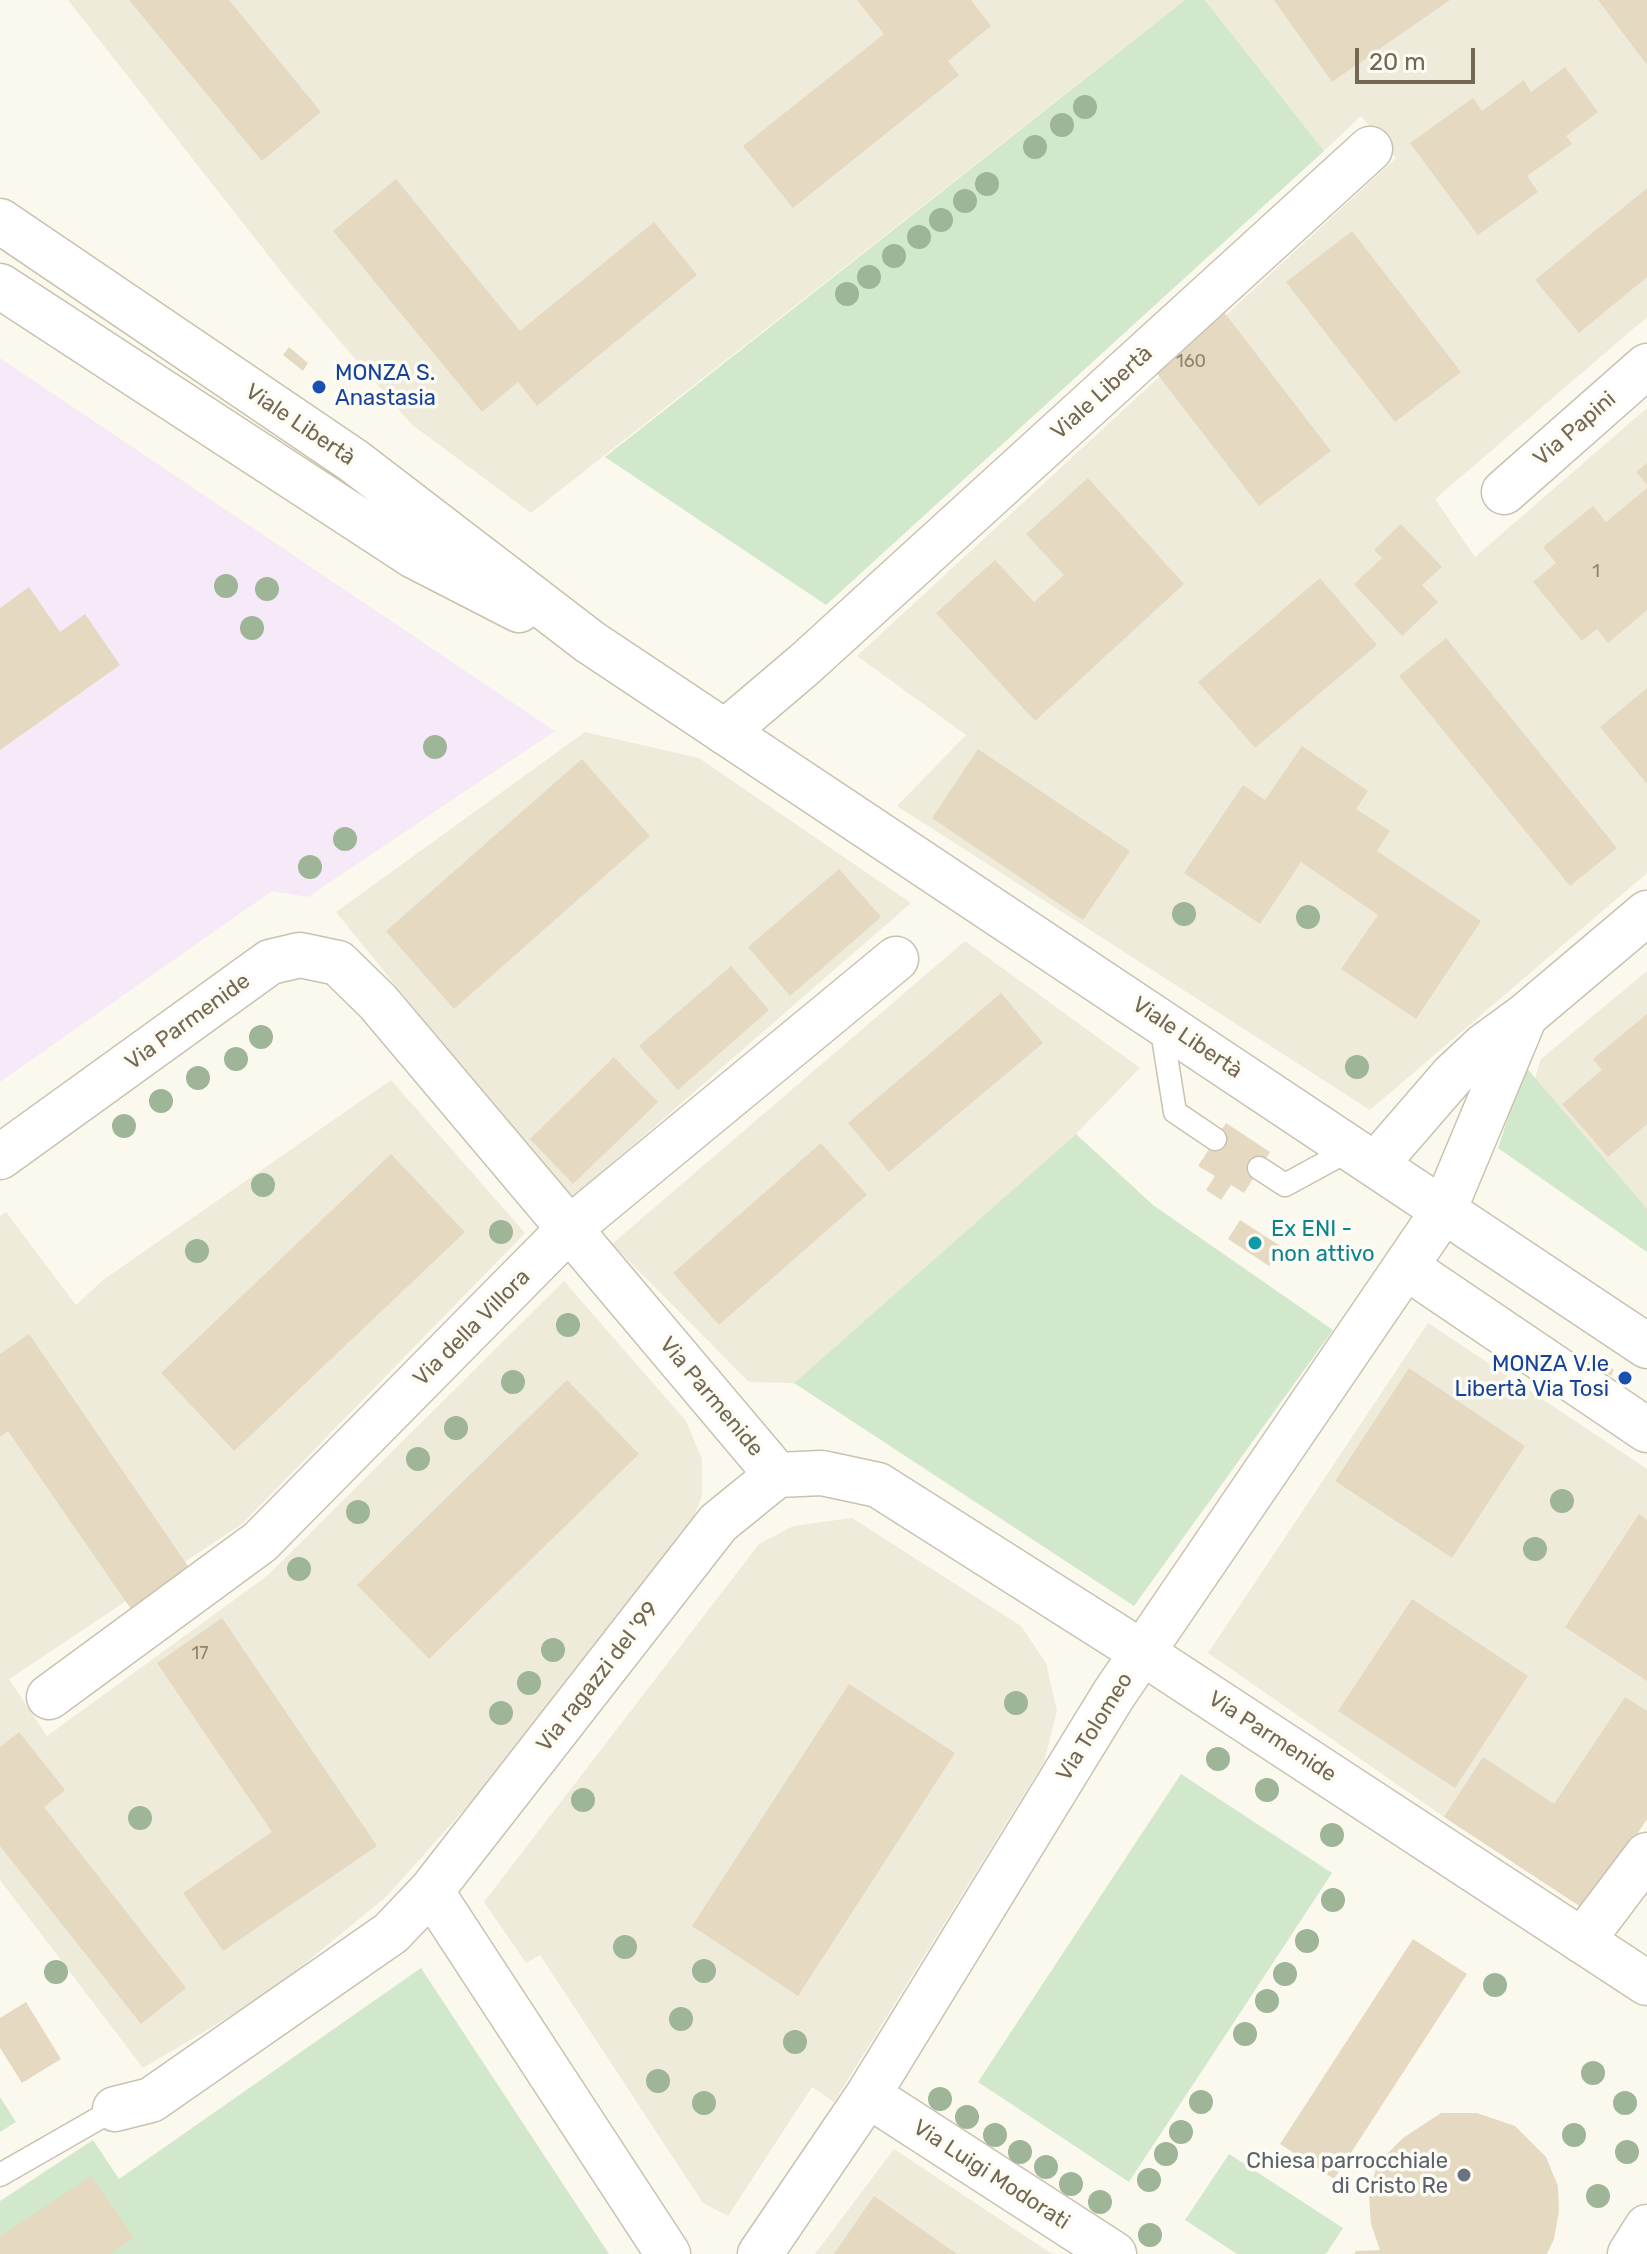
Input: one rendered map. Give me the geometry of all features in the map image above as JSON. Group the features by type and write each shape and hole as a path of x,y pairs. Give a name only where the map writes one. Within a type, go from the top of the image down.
{"street":[{"name":"Viale Libertà","path":"725,732 805,664 1370,149"},
{"name":"Viale Libertà","path":"0,221 354,461 590,642 1647,1346"},
{"name":"Viale Libertà","path":"0,286 414,556 491,597 590,642"},
{"name":"Via Papini","path":"1504,492 1647,366"},
{"path":"1365,1156 1484,1046 1525,1016 1647,913"},
{"name":"Via Parmenide","path":"0,1157 270,962 300,955 338,963 378,1002 777,1475 822,1473 878,1485 1143,1653 1647,1983"},
{"name":"Via della Villora","path":"49,1697 260,1542 569,1229 896,959"},
{"name":"Via Tolomeo","path":"760,2254 868,2095 1114,1694 1444,1210 1525,1016"},
{"path":"1406,1267 1647,1430"},
{"name":"Via ragazzi del '99","path":"115,2109 151,2100 391,1933 431,1891 718,1523 777,1475"},
{"path":"1582,1941 1647,1855"},
{"path":"431,1891 668,2254"},
{"name":"Via Luigi Modorati","path":"868,2095 1114,2254"},
{"path":"1630,2254 1647,2227"}],"lane":[{"path":"1160,1020 1175,1112 1215,1139"},
{"path":"1259,1168 1285,1185 1365,1156"},
{"path":"0,2175 115,2109"}],"shaded area":[{"path":"68,0 1185,0 531,513 411,424 290,283"},
{"path":"1205,0 1647,0 1647,317 1435,499 1475,557 1647,408 1647,873 1370,1110 897,806 966,735 857,656 1396,158 1361,116 1324,151"},
{"path":"0,358 555,731 308,897 272,891 0,1082"},
{"path":"585,732 699,758 911,903 570,1200 336,912"},
{"path":"965,941 1140,1068 1076,1134 794,1383 749,1382 612,1244"},
{"path":"1647,971 1647,1240 1512,1153 1541,1059"},
{"path":"391,1080 525,1233 242,1524 9,1679 47,1736 267,1576 564,1281 686,1421 702,1459 702,1496 692,1522 488,1783 386,1897 269,1993 143,2068 0,1880 0,1216 6,1212 76,1305 103,1280"},
{"path":"1428,1323 1647,1469 1647,1819 1587,1911 1444,1817 1208,1653"},
{"path":"852,1518 1021,1626 1046,1663 1057,1711 1044,1762 834,2102 812,2087 728,2216 703,2203 540,1955 526,1963 484,1902 759,1544 793,1526"},
{"path":"894,2149 1052,2254 815,2254"}],"green space":[{"path":"1185,0 1205,0 1324,151 826,605 605,457"},
{"path":"1525,1066 1647,1209 1647,1252 1498,1148"},
{"path":"1076,1134 1153,1205 1333,1330 1134,1606 794,1383"},
{"path":"1181,1774 1332,1873 1129,2182 978,2082"},
{"path":"421,1968 609,2254 0,2254 0,2201 93,2140 119,2179"},
{"path":"0,2097 16,2122 0,2132"},
{"path":"1229,2154 1343,2228 1326,2254 1237,2254 1185,2220"}],"building":[{"path":"129,0 229,0 321,112 262,161"},
{"path":"857,0 971,0 991,26 948,61 959,75 793,208 743,146 884,34"},
{"path":"1274,0 1450,0 1332,82"},
{"path":"1598,0 1647,0 1647,65"},
{"path":"1565,67 1598,112 1566,136 1572,144 1527,176 1538,192 1478,235 1410,143 1473,98 1482,111 1524,80 1531,92"},
{"path":"396,179 520,331 654,222 697,275 537,406 518,382 482,412 333,231"},
{"path":"1647,188 1647,277 1579,333 1535,280"},
{"path":"1352,231 1461,372 1395,422 1286,282"},
{"path":"1220,307 1331,451 1259,506 1148,362"},
{"path":"289,347 308,363 303,371 283,355"},
{"path":"1647,463 1647,485 1636,472"},
{"path":"1088,478 1184,584 1035,721 936,613 995,560 1034,602 1064,575 1026,534"},
{"path":"1647,488 1647,610 1608,643 1597,629 1582,641 1533,582 1556,563 1543,547 1593,506 1606,522"},
{"path":"1401,524 1442,567 1422,585 1438,602 1402,636 1354,584 1382,558 1374,550"},
{"path":"1320,578 1377,645 1255,748 1198,682"},
{"path":"29,587 60,632 85,614 120,665 0,750 0,608"},
{"path":"1446,638 1617,848 1570,886 1399,676"},
{"path":"1647,688 1647,784 1600,727"},
{"path":"1302,746 1368,791 1356,809 1390,831 1377,851 1481,921 1416,1019 1341,969 1378,915 1301,862 1260,924 1184,873 1243,785 1265,800"},
{"path":"978,749 1130,851 1083,920 932,818"},
{"path":"582,759 650,836 454,1009 386,931"},
{"path":"839,869 881,917 790,996 748,947"},
{"path":"731,966 769,1010 678,1090 639,1046"},
{"path":"1001,993 1043,1043 889,1172 848,1123"},
{"path":"1647,1014 1647,1124 1608,1157 1562,1104 1602,1070 1593,1059"},
{"path":"614,1057 658,1102 573,1184 530,1139"},
{"path":"1226,1123 1270,1152 1244,1193 1231,1185 1221,1200 1206,1190 1215,1176 1198,1166"},
{"path":"821,1143 867,1195 719,1325 673,1273"},
{"path":"391,1154 465,1232 234,1451 161,1373"},
{"name":"Ex ENI - non attivo","path":"1240,1220 1282,1247 1269,1266 1228,1239"},
{"path":"29,1334 190,1569 131,1609 8,1431 0,1437 0,1354"},
{"path":"1601,1360 1614,1370 1611,1376 1597,1367"},
{"path":"1409,1368 1525,1446 1452,1558 1335,1481"},
{"path":"567,1380 639,1454 429,1659 357,1585"},
{"path":"1639,1514 1647,1520 1647,1681 1565,1627"},
{"path":"1412,1599 1528,1676 1455,1788 1338,1711"},
{"path":"222,1618 377,1846 223,1951 183,1893 272,1832 157,1663"},
{"path":"849,1684 955,1753 798,1996 692,1926"},
{"path":"1625,1697 1647,1711 1647,1819 1587,1911 1444,1817 1483,1757 1554,1804"},
{"path":"19,1732 65,1790 44,1807 186,1988 141,2024 0,1846 0,1747"},
{"path":"1413,1939 1467,1974 1334,2179 1280,2144"},
{"path":"26,2002 61,2059 22,2083 0,2048 0,2018"},
{"name":"Chiesa parrocchiale di Cristo Re","path":"1441,2113 1477,2113 1515,2126 1546,2157 1558,2186 1559,2211 1554,2239 1547,2254 1354,2254 1356,2251 1380,2250 1371,2224 1369,2197 1377,2164 1403,2138"},
{"path":"92,2176 134,2238 110,2254 0,2254 0,2236"},
{"path":"874,2196 957,2254 834,2254"}],"place":[{"name":"MONZA S. Anastasia","path":"319,387"},
{"name":"Ex ENI - non attivo","path":"1255,1243"},
{"name":"MONZA V.le Libertà Via Tosi","path":"1625,1378"},
{"name":"Chiesa parrocchiale di Cristo Re","path":"1464,2175"}]}
